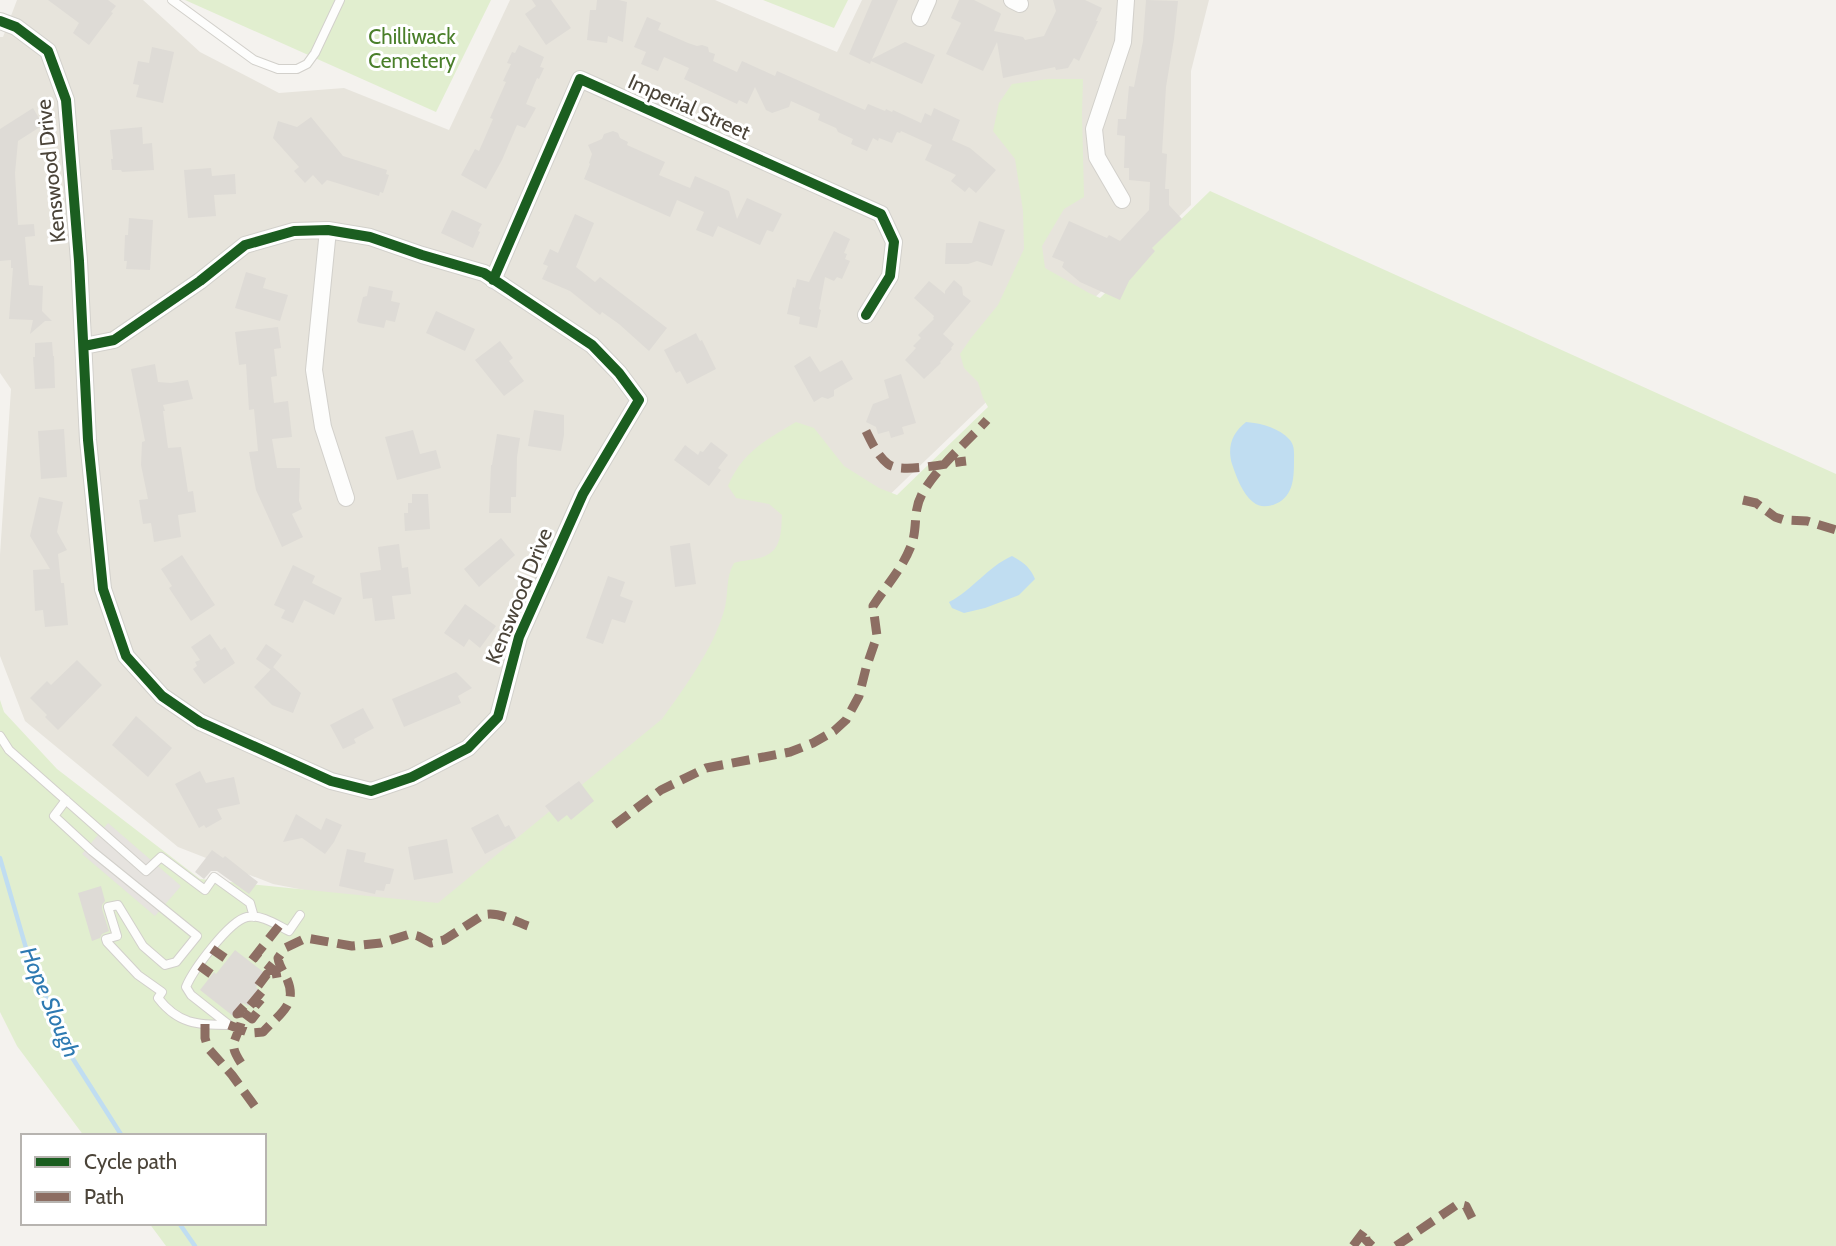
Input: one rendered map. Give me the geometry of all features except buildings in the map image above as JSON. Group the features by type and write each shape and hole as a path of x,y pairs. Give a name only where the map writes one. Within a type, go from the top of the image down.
{"street":[{"path":"920,18 929,0"},
{"path":"1122,200 1097,157 1094,129 1123,42 1126,0"},
{"name":"Kenswood Drive","path":"0,21 16,27 48,51 66,100 79,261 83,346 88,440 103,589 126,656 162,696 200,723 331,781 371,791 412,777 468,748 498,717 519,637 571,520 639,400 619,373 592,345 484,273 422,256 370,237 328,230 294,231 245,245 200,281 114,340 83,346"},
{"name":"Imperial Street","path":"493,279 580,79 881,214 894,242 890,276 866,315"},
{"path":"328,230 314,370 323,427 346,498"}],"lane":[{"path":"172,0 254,60 278,69 297,69 307,64 315,53 340,0"},
{"path":"0,736 9,750 146,871 161,857 205,891 214,877 250,903 254,917"},
{"path":"66,800 54,817 197,936 176,962 165,965 143,946 118,905 108,907 117,936 106,939 107,942 138,975 162,992 158,998 182,1020 196,1024 229,1025 191,995 186,987 190,978 235,923 245,917 254,917 268,920 289,931 300,915"}],"shaded area":[{"path":"17,0 143,0 200,52 279,93 344,88 449,130 510,0 715,0 837,52 862,0 1209,0 1191,71 1191,205 851,532 639,780 440,916 273,884 178,847 25,721 0,656 0,555 11,389 0,373 0,37 3,37"},
{"path":"108,823 181,886 155,916 82,854"}],"green space":[{"name":"Chilliwack Cemetery","path":"185,0 491,0 436,112"},
{"path":"763,0 848,0 834,28"},
{"path":"1048,79 1083,79 1084,197 1064,209 1042,246 1045,268 1089,293 1100,298 1210,191 1836,474 1836,1246 166,1246 150,1225 266,1225 266,1134 83,1134 17,1046 0,1012 0,700 4,712 57,769 200,879 438,903 662,719 680,694 706,653 719,625 734,563 767,555 776,548 780,538 782,515 769,504 736,498 728,486 747,456 796,422 814,428 844,466 879,488 897,495 988,407 978,382 964,368 960,354 998,305 1024,249 1023,211 1015,159 993,131 999,103 1012,84"}],"water":[{"path":"1246,422 1275,429 1293,445 1291,488 1285,498 1273,505 1260,506 1249,499 1232,464 1232,441"},
{"path":"1012,556 1026,565 1035,579 1019,595 964,613 952,608 949,602"}],"waterway":[{"name":"Hope Slough","path":"0,858 26,948 68,1051 121,1134"},
{"name":"Hope Slough","path":"180,1225 195,1246"}],"marked path":[{"path":"614,825 661,790 706,768 790,752 813,743 834,731 846,720 859,696 877,636 873,606 911,546 921,497 939,471 987,420"},
{"path":"866,431 881,457 894,467 913,468 966,461"},
{"path":"1743,500 1756,503 1775,517 1784,520 1807,521 1836,530"},
{"path":"229,1025 250,1033 263,1032 281,1014 289,1002 290,988 278,958 285,948 306,938 352,946 381,943 410,934 431,943 444,940 483,915 489,914 506,917 528,926"},
{"path":"252,960 279,926"},
{"path":"212,949 225,958"},
{"path":"244,1006 237,1014 245,1012 263,990 258,986 267,974 273,979 277,978 276,972 256,956"},
{"path":"200,966 211,974"},
{"path":"244,1013 252,1019 262,1006 255,1000"},
{"path":"241,1023 234,1047 241,1063"},
{"path":"205,1024 208,1048 256,1108"},
{"path":"1396,1246 1458,1204 1466,1206 1472,1218"},
{"path":"1353,1246 1365,1230 1366,1240 1372,1246"}],"cycle path":[{"path":"0,21 16,27 48,51 66,100 79,261 88,440 103,589 126,656 162,696 200,722 331,781 371,791 412,777 468,748 498,717 519,637 583,494 639,400 619,373 592,345 484,273 370,237 328,230 294,231 245,245 200,281 114,340 84,346"},
{"path":"493,280 580,79 881,214 894,242 890,276 866,315"}]}
